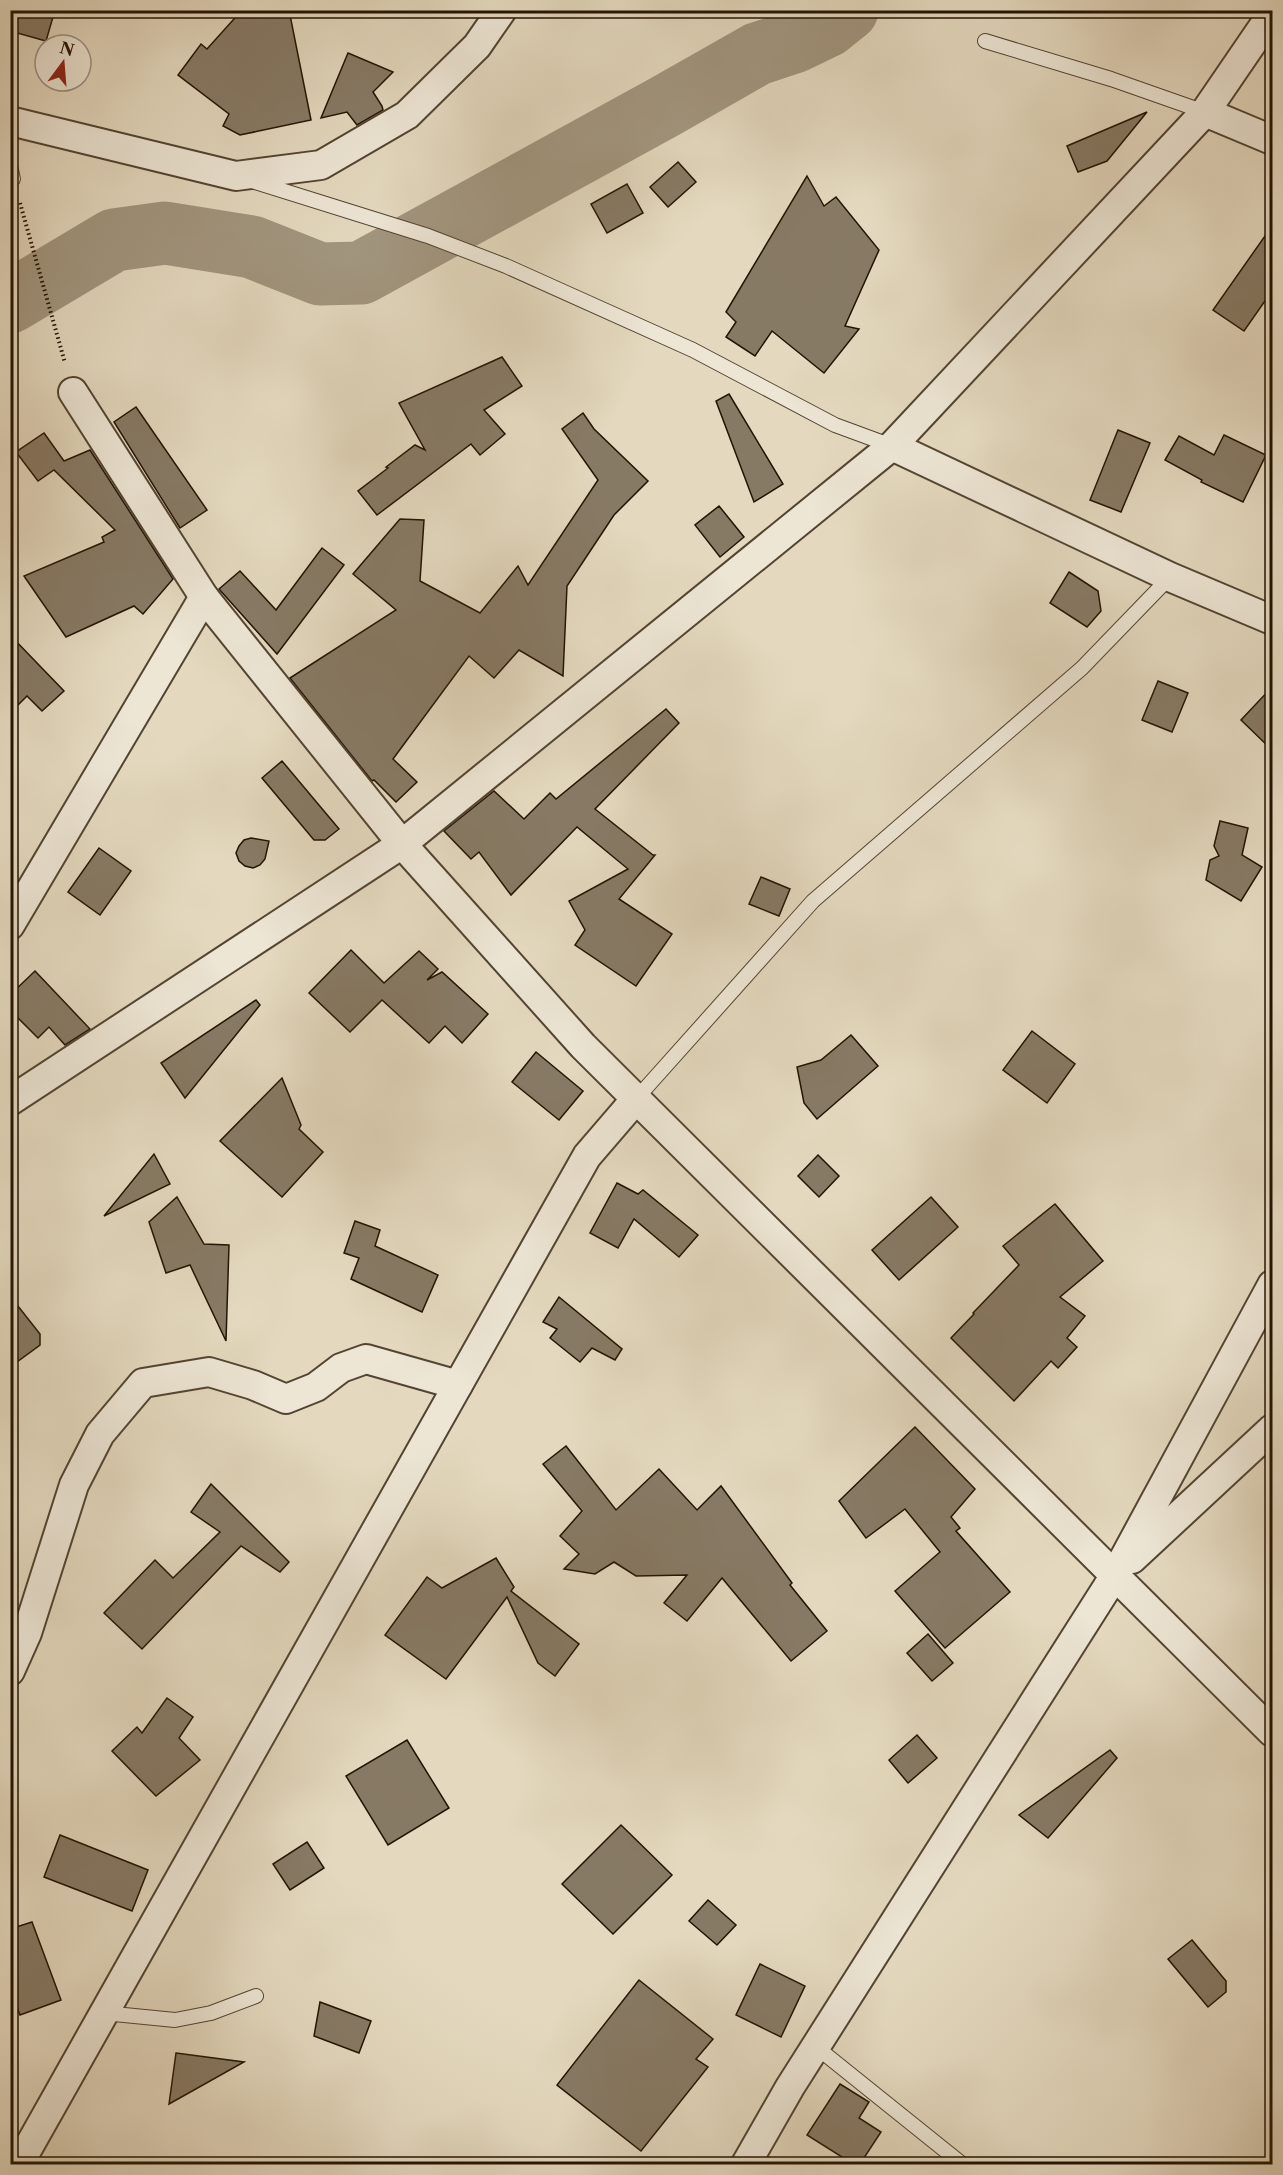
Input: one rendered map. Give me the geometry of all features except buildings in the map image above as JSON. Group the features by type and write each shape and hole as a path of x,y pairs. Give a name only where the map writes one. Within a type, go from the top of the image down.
{"street":[{"path":"10,121 236,176 321,165 407,115 477,46 502,10"},
{"path":"10,1101 402,844 892,446 1205,112 1272,14"},
{"path":"1205,112 1272,140"},
{"path":"73,392 204,597 402,844 583,1046 1272,1732"},
{"path":"892,446 1170,577 1272,620"},
{"path":"10,925 204,597"},
{"path":"18,2164 587,1156 636,1099"},
{"path":"746,2164 815,2046 1115,1575 1272,1285"},
{"path":"10,1671 27,1633 74,1485 100,1434 143,1383 209,1372 253,1385 286,1399 316,1387 341,1368 366,1359 458,1384"},
{"path":"1115,1575 1272,1429"}],"lane":[{"path":"985,41 1111,79 1205,112"},
{"path":"236,176 438,239 506,266 693,350 835,425 892,446"},
{"path":"636,1099 813,901 1082,668 1170,577"},
{"path":"104,2013 175,2020 211,2013 256,1996"},
{"path":"815,2046 962,2164"}],"path":[{"path":"12,172 73,392"}],"waterway":[{"path":"10,302 114,240 165,233 252,247 320,274 361,273 757,54 796,41 827,26 847,10"}]}
